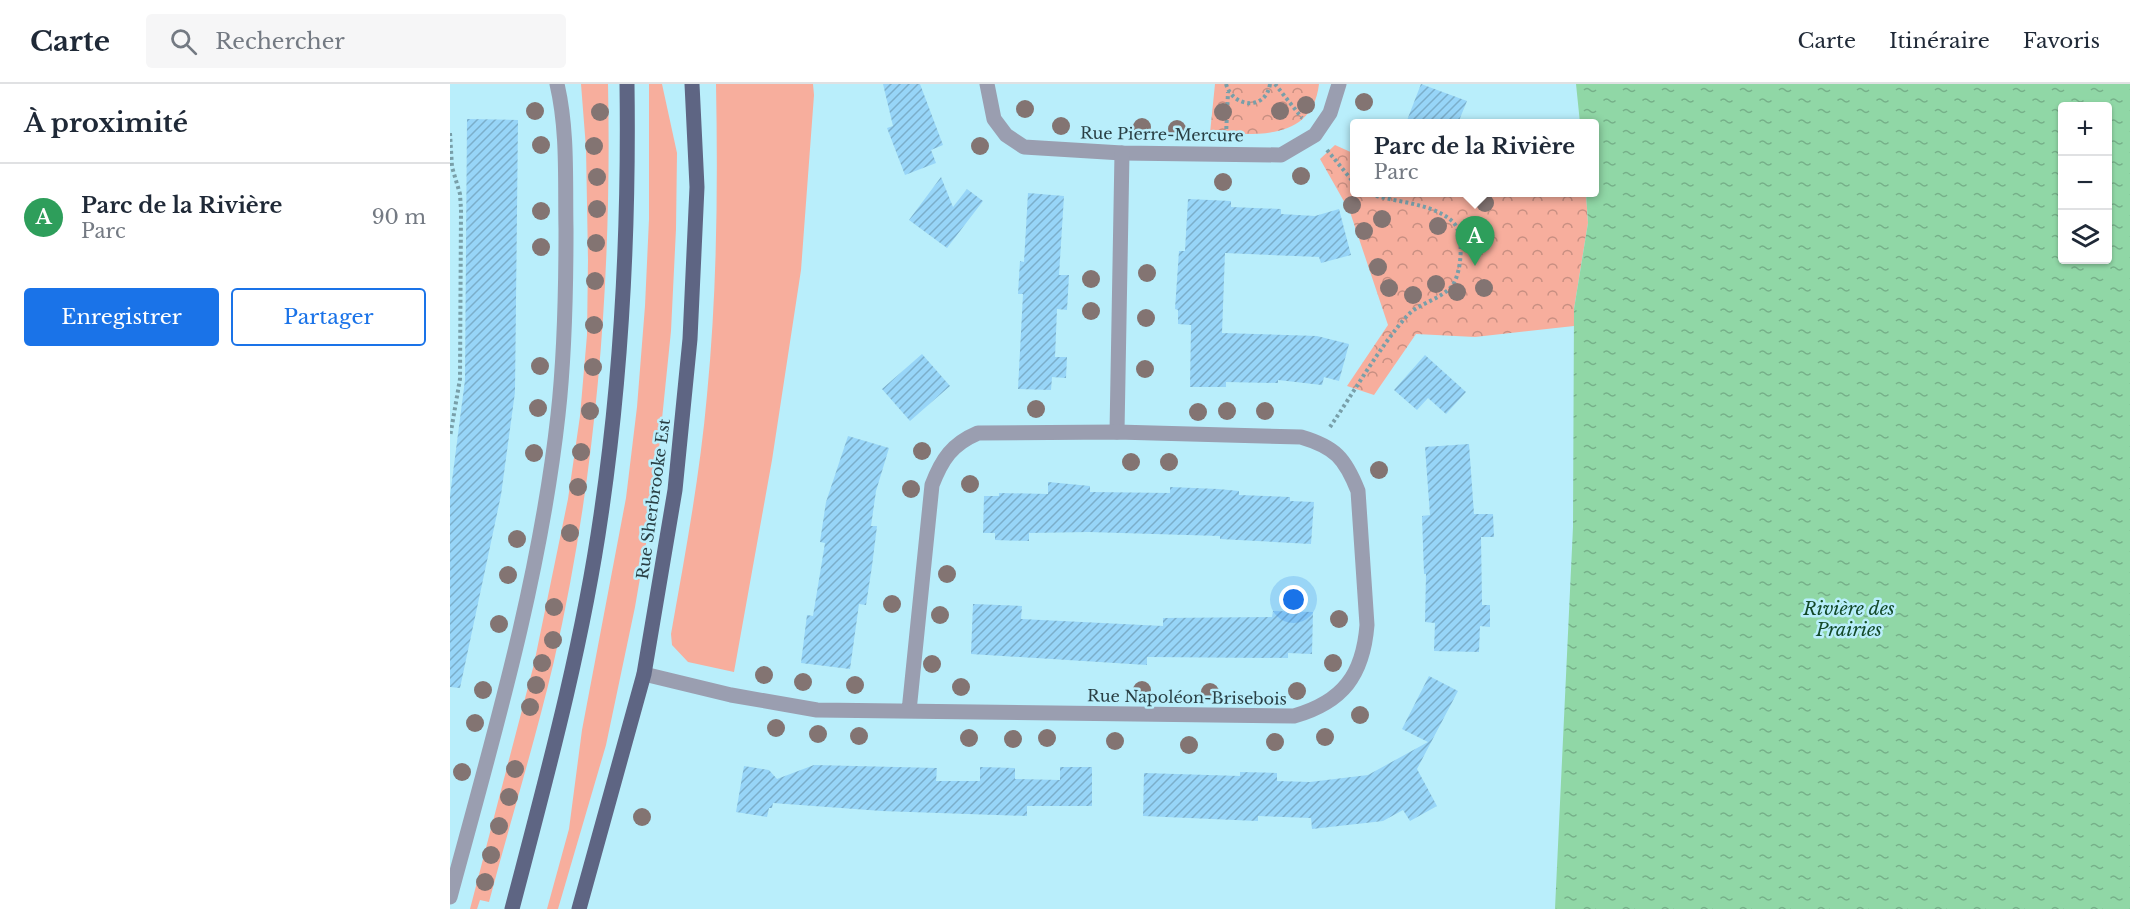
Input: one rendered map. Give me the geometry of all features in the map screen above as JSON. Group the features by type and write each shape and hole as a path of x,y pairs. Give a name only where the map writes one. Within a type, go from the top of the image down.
{"main road":[{"path":"512,909 570,677 601,516 613,419 626,259 627,84"},
{"name":"Rue Sherbrooke Est","path":"579,909 644,674 675,490 690,339 697,187 692,84"}],"street":[{"path":"450,897 522,623 556,427 565,335 566,269 565,149 562,106 557,84"},
{"name":"Rue Pierre-Mercure","path":"987,84 993,119 1006,135 1023,147 1122,153 1281,154 1315,135"},
{"path":"1315,135 1329,113 1339,84"},
{"path":"1117,432 1122,153"},
{"name":"Rue Napoléon-Brisebois","path":"644,674 741,697 817,710 1294,716 1317,710 1337,696 1350,682 1365,647 1367,625 1358,491 1350,471 1340,455 1319,442 1301,437 1117,432 978,433 961,440 948,451 932,484 909,711"}],"path":[{"path":"1224,154 1228,91 1226,84"},
{"path":"1228,91 1239,102 1253,104 1266,96 1272,84 1350,178"},
{"path":"450,133 452,167 460,194 461,209 460,379 450,437"},
{"path":"1319,442 1407,315 1452,285 1460,268 1460,245 1454,222 1440,213 1383,197"}],"green space":[{"path":"581,84 608,84 609,157 604,302 591,447 569,590 539,722 489,902 480,900 477,909 470,909 534,664 568,499 580,416 587,335 588,260 586,148"},
{"path":"649,84 662,84 677,153 671,331 654,497 635,607 606,745 558,909 547,909 569,829 582,730 626,498 637,407 645,306 649,219"},
{"path":"716,84 813,84 814,95 801,270 772,460 734,672 688,662 672,645 671,634 696,485 710,356 716,240"},
{"path":"1215,84 1319,84 1314,103 1305,117 1293,126 1278,131 1244,134 1210,133"},
{"path":"1335,145 1350,152 1350,197 1586,197 1588,223 1574,309 1574,326 1475,337 1416,334 1374,395 1347,386 1388,325 1350,212 1320,159"}],"water":[{"name":"Rivière des Prairies","path":"1576,84 2130,84 2130,909 1555,909 1573,527 1574,309 1588,223 1586,197 1599,197 1599,119 1580,119"}],"building":[{"path":"883,84 920,84 943,145 931,150 936,163 905,175 887,128 893,126"},
{"path":"1421,84 1467,101 1460,119 1408,119"},
{"path":"467,119 518,120 515,392 501,495 460,688 450,687 450,496 465,380"},
{"path":"941,177 953,207 967,189 983,201 947,248 909,220"},
{"path":"1028,193 1064,196 1059,275 1069,275 1067,310 1057,309 1055,357 1067,357 1066,378 1052,377 1051,390 1018,389 1023,294 1018,294 1020,261 1024,262"},
{"path":"1188,199 1231,201 1231,207 1281,209 1281,214 1315,216 1339,209 1351,255 1321,263 1319,257 1225,253 1222,333 1317,336 1349,344 1339,381 1324,377 1322,385 1278,380 1278,383 1226,382 1226,387 1190,387 1191,325 1178,324 1178,310 1175,309 1179,251 1185,251"},
{"path":"922,354 950,386 910,421 882,389"},
{"path":"1425,355 1466,392 1446,414 1428,398 1417,410 1394,390"},
{"path":"848,436 889,448 876,491 871,526 877,526 872,566 866,605 859,604 850,669 801,663 807,615 813,616 825,543 820,542 826,502"},
{"path":"1469,444 1474,514 1493,514 1494,537 1481,537 1482,605 1490,605 1490,627 1480,626 1479,652 1434,651 1435,623 1425,622 1426,574 1424,574 1422,516 1430,515 1425,447"},
{"path":"1048,482 1090,486 1090,492 1170,493 1170,487 1218,489 1239,491 1239,495 1290,497 1290,501 1314,502 1311,544 1220,539 1220,536 1089,532 1029,533 1029,541 995,540 995,533 983,533 984,496 999,496 999,493 1048,494"},
{"path":"973,604 1022,606 1021,619 1163,626 1163,618 1272,617 1273,611 1313,612 1312,654 1288,653 1288,658 1147,657 1147,665 971,654"},
{"path":"1429,676 1458,691 1417,769 1437,806 1410,821 1403,810 1383,821 1312,829 1311,818 1258,816 1258,821 1143,816 1144,773 1240,776 1240,772 1277,773 1277,781 1310,782 1368,775 1428,742 1402,729"},
{"path":"814,765 937,768 936,781 980,781 980,767 1015,768 1015,779 1060,780 1060,767 1092,767 1092,806 1027,806 1027,816 882,811 773,803 767,817 736,812 744,766 769,770 777,779"}],"place":[{"name":"Parc de la Rivière","path":"1475,266"}]}
